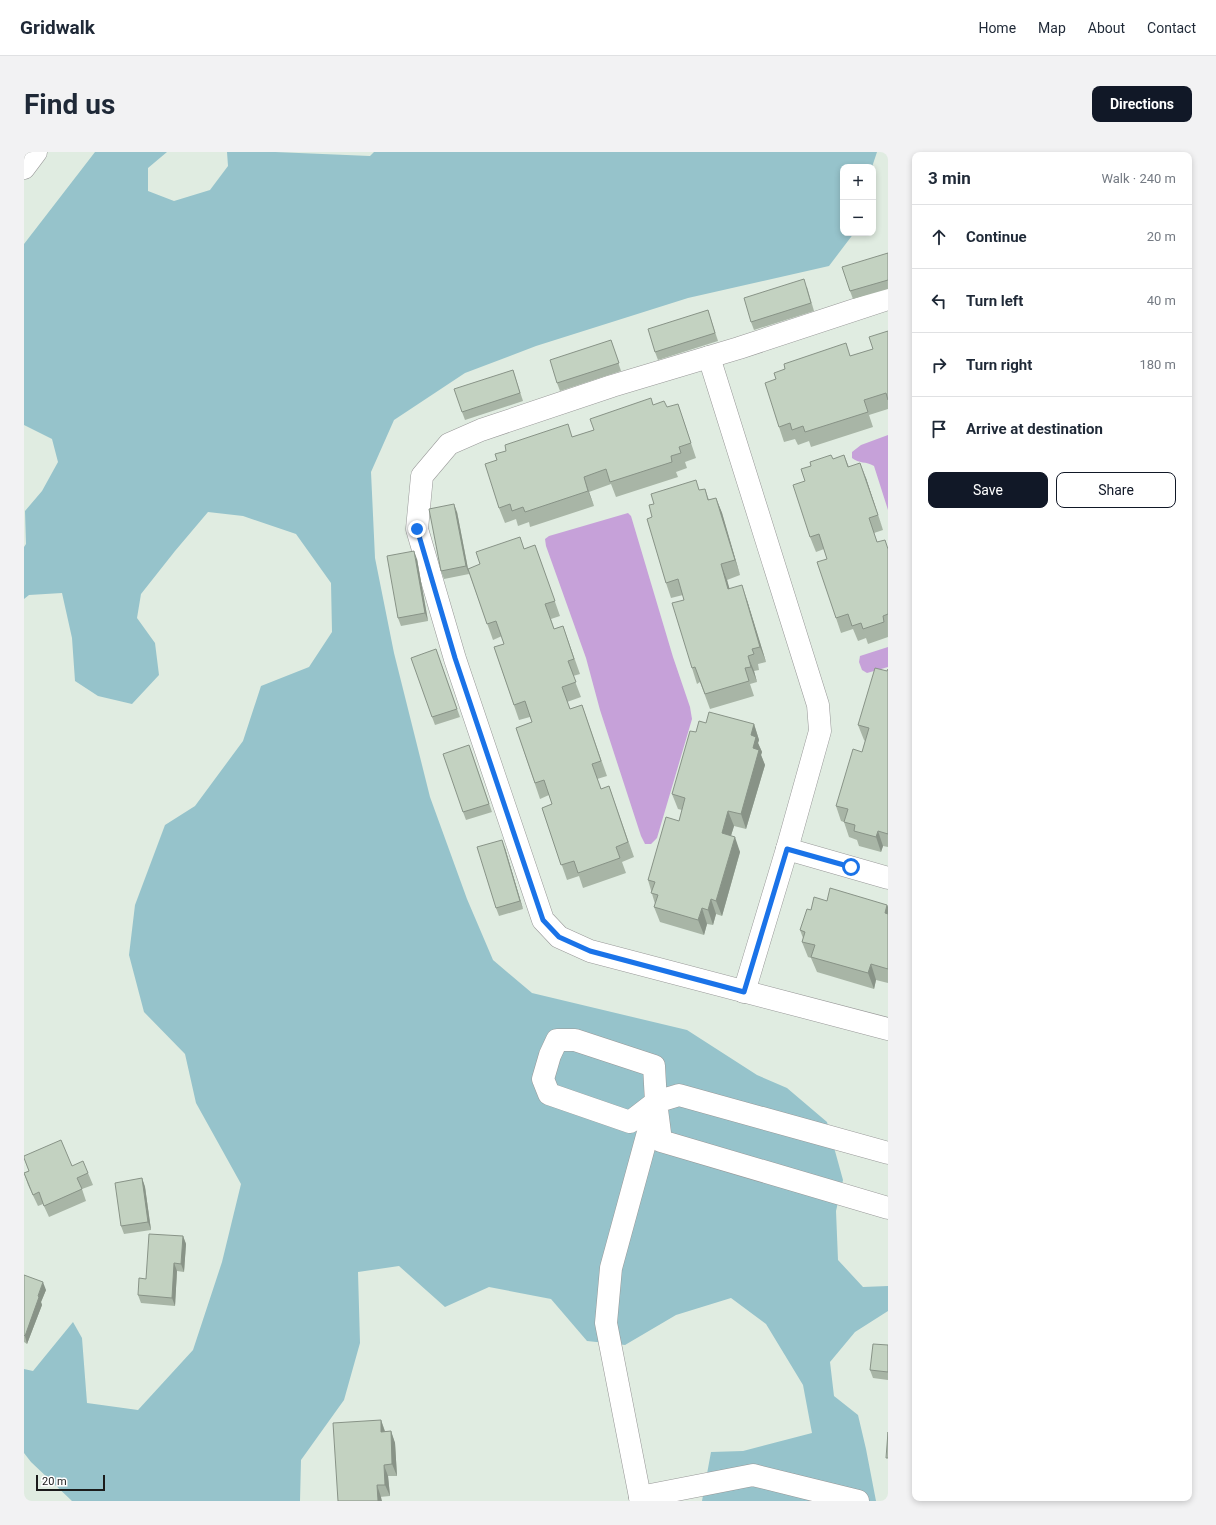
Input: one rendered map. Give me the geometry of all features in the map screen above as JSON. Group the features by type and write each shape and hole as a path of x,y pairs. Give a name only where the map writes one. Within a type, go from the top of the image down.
{"street":[{"path":"24,168 36,152"},
{"path":"888,299 709,357 604,388 481,430 449,444 422,476 417,529 455,658 543,920 559,937 590,951 888,1029"},
{"path":"709,357 818,705 820,731 787,849 744,992"},
{"path":"787,849 888,878"},
{"path":"888,1153 678,1095 656,1102 630,1122 549,1094 543,1079 550,1055 557,1040 575,1040 654,1066 656,1102 661,1141 888,1208"},
{"path":"656,1102 611,1268 606,1323 640,1499 753,1475 858,1501"}],"shaded area":[{"path":"95,152 167,152 148,168 148,191 174,201 210,190 228,166 227,152 275,152 370,156 374,152 877,152 873,164 840,164 840,236 852,236 829,266 688,298 536,346 465,373 394,420 371,472 375,558 394,653 430,797 467,899 493,960 532,993 687,1030 757,1075 787,1088 827,1122 843,1180 836,1211 838,1260 863,1287 888,1286 888,1311 855,1332 830,1362 834,1396 858,1415 876,1501 702,1501 711,1452 743,1451 812,1433 803,1385 766,1324 731,1298 676,1315 625,1345 587,1341 551,1299 489,1287 445,1307 399,1266 358,1272 360,1343 344,1400 301,1460 300,1501 72,1501 31,1462 24,1453 24,1369 33,1371 73,1322 82,1338 87,1403 138,1410 193,1350 222,1262 241,1184 196,1103 185,1054 144,1012 129,955 135,905 165,825 195,806 243,741 261,686 309,667 332,632 331,583 296,534 243,516 208,512 141,594 137,618 155,643 159,675 132,704 98,696 75,681 72,638 62,593 29,595 24,599 24,547 26,544 25,511 42,491 58,462 52,439 24,425 24,244"},
{"path":"888,435 888,510 874,466 855,460 852,458 852,452 861,445"},
{"path":"628,513 631,516 673,657 690,707 692,719 657,838 651,844 645,844 641,836 600,710 586,658 546,546 545,539 549,536"},
{"path":"888,647 888,667 867,673 862,670 859,662 860,656"}],"building":[{"path":"888,253 888,280 850,291 842,267"},
{"path":"804,279 811,303 751,322 744,298"},
{"path":"708,310 715,333 655,352 648,329"},
{"path":"888,331 888,400 886,393 864,400 868,412 805,432 803,426 792,430 790,423 779,427 765,383 776,379 774,373 785,369 784,364 846,343 850,356 873,349 869,337"},
{"path":"611,340 619,363 557,383 550,360"},
{"path":"513,370 520,393 462,412 454,389"},
{"path":"651,398 653,405 664,401 667,407 678,404 691,443 679,447 681,453 671,456 672,462 610,482 606,469 584,477 588,491 525,512 523,507 512,511 510,504 499,508 485,464 497,460 495,454 506,451 505,445 568,424 572,437 594,430 590,419"},
{"path":"831,455 833,459 844,455 848,467 860,463 878,515 869,518 877,542 885,540 888,549 888,614 883,616 884,622 863,629 861,623 852,626 848,614 836,618 817,562 827,559 819,534 810,537 793,485 805,481 801,469 811,466 810,462"},
{"path":"696,480 699,490 705,489 708,500 716,498 735,560 721,564 728,589 742,585 760,647 752,649 754,654 748,656 751,667 745,668 749,681 705,694 695,667 692,668 672,603 684,600 678,579 666,583 647,519 652,517 649,505 654,504 651,494"},
{"path":"454,504 466,566 441,571 429,509"},
{"path":"520,537 524,549 535,545 555,601 545,604 554,629 563,626 574,659 568,661 576,682 562,687 570,709 582,705 601,761 592,764 601,789 609,786 628,842 616,847 620,858 578,873 574,861 561,865 542,808 552,804 544,780 535,783 516,728 532,722 525,701 514,705 494,647 504,644 496,621 487,624 468,569 480,564 476,552"},
{"path":"414,551 425,613 398,618 387,556"},
{"path":"436,649 457,709 432,717 411,658"},
{"path":"875,668 887,671 888,669 888,834 878,831 876,837 854,831 855,825 844,822 848,809 836,806 853,749 862,752 869,728 858,725"},
{"path":"709,712 754,724 751,735 756,737 753,748 759,750 741,814 728,811 722,833 735,837 716,901 711,899 708,910 702,908 698,920 654,907 658,895 651,893 655,882 648,880 666,817 679,821 685,798 672,794 690,731 696,732 699,721 706,723"},
{"path":"469,745 489,804 463,812 443,754"},
{"path":"502,840 520,901 496,908 477,847"},
{"path":"830,888 887,905 885,913 888,914 888,969 871,964 868,973 811,957 815,945 802,942 805,932 800,930 807,909 811,910 814,897 827,901"},
{"path":"61,1140 72,1166 83,1161 88,1173 77,1178 82,1189 44,1206 39,1192 33,1195 24,1173 29,1171 24,1156"},
{"path":"142,1178 148,1222 121,1226 115,1183"},
{"path":"149,1234 183,1236 181,1264 174,1263 172,1298 138,1295 139,1278 146,1279"},
{"path":"24,1275 43,1282 25,1336 24,1335"},
{"path":"873,1344 888,1345 888,1372 870,1370"},
{"path":"381,1420 381,1432 391,1431 392,1464 384,1465 385,1485 377,1485 378,1501 338,1501 333,1423"},
{"path":"888,1432 888,1458 886,1458"}],"route":[{"path":"417,529 455,658 543,920 559,937 590,951 744,992 787,849 851,867"}]}
